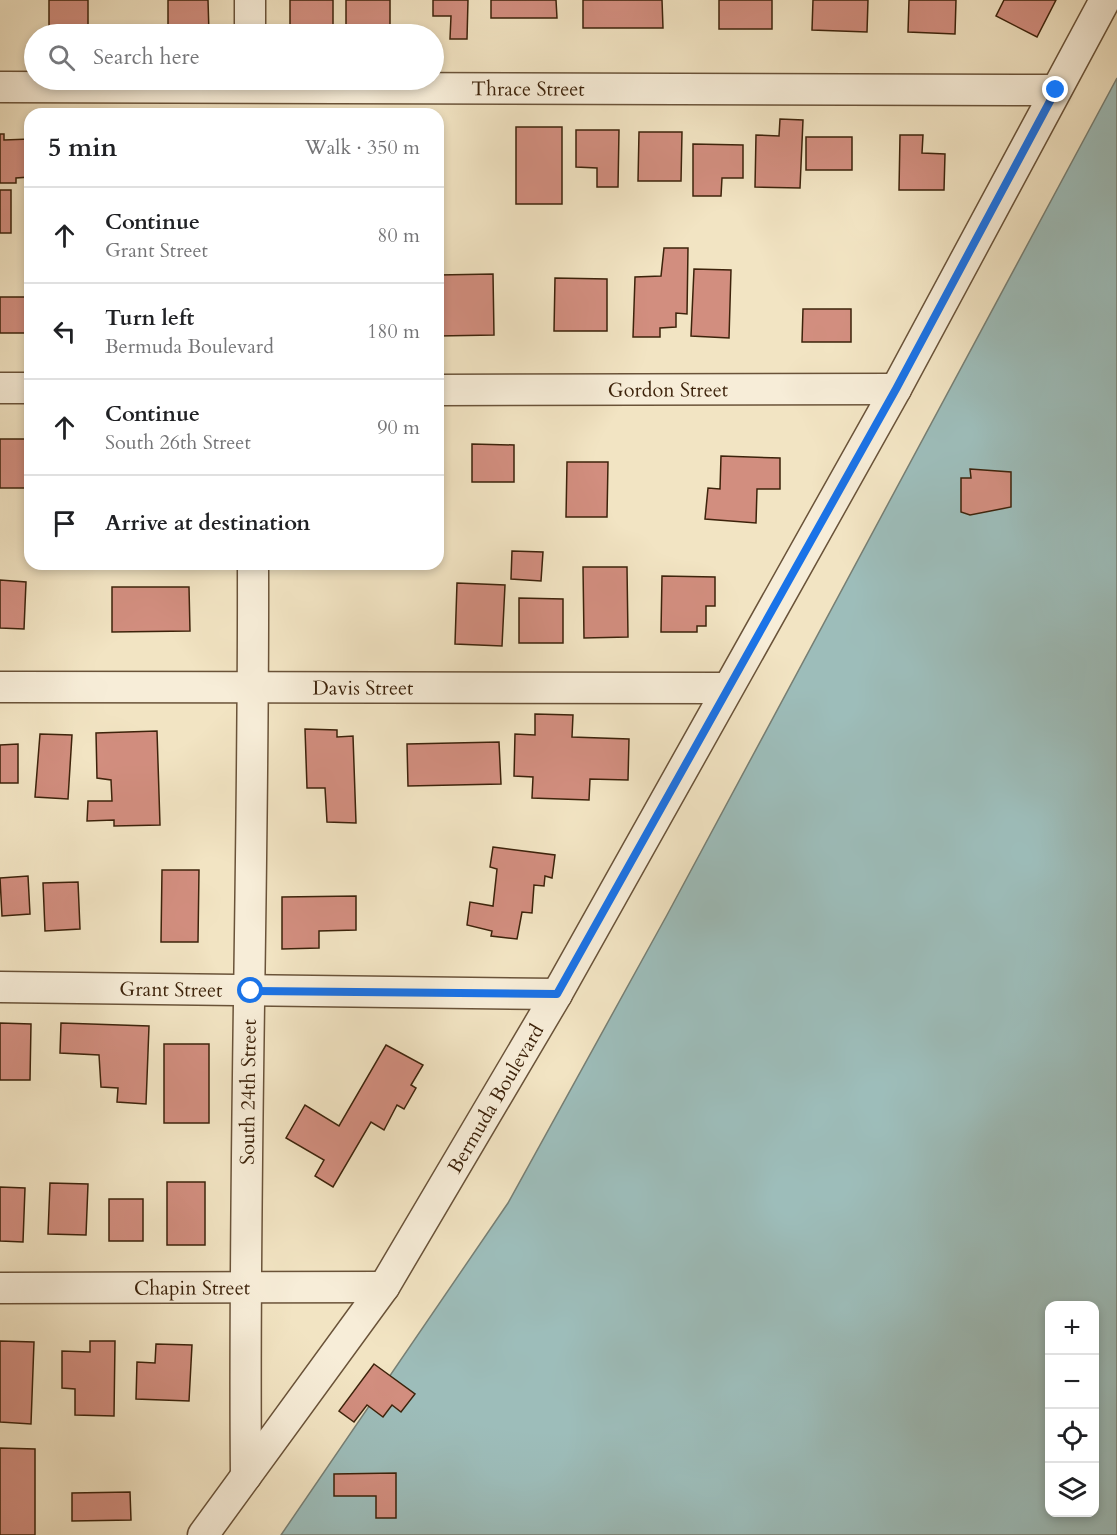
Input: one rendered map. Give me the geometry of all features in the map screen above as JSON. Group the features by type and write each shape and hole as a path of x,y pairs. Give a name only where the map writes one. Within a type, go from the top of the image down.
{"street":[{"path":"250,0 250,24"},
{"name":"Bermuda Boulevard","path":"203,1535 384,1287 557,994 896,389 1105,0"},
{"name":"Thrace Street","path":"0,87 24,88"},
{"name":"Thrace Street","path":"108,90 251,94 1056,90"},
{"path":"0,388 24,388"},
{"name":"Gordon Street","path":"444,390 896,389"},
{"name":"South 24th Street","path":"246,1476 245,1290 251,991 253,570"},
{"name":"Davis Street","path":"0,687 728,688"},
{"name":"Grant Street","path":"0,987 557,994"},
{"name":"Chapin Street","path":"0,1288 245,1290 384,1287"}],"water":[{"path":"1117,78 1117,1535 281,1535 508,1203 667,915"}],"building":[{"path":"49,0 88,0 88,24 49,24"},
{"path":"168,0 208,0 209,24 168,24"},
{"path":"290,0 333,0 333,24 290,24"},
{"path":"346,0 390,0 390,24 346,24"},
{"path":"433,0 468,0 467,39 450,39 451,16 433,16"},
{"path":"491,0 556,0 557,18 491,18"},
{"path":"583,0 662,0 663,28 583,28"},
{"path":"719,0 772,0 772,29 719,29"},
{"path":"813,0 868,0 867,32 812,30"},
{"path":"909,0 956,0 955,34 908,32"},
{"path":"1004,0 1056,0 1037,37 996,16"},
{"path":"780,119 803,120 800,188 755,187 756,135 779,136"},
{"path":"516,127 562,127 562,204 516,204"},
{"path":"576,130 619,130 618,187 597,187 597,168 576,167"},
{"path":"639,132 682,132 681,181 638,181"},
{"path":"0,134 4,134 4,140 24,139 24,177 16,178 16,183 0,183"},
{"path":"900,135 923,135 922,153 945,154 944,190 899,190"},
{"path":"806,137 852,137 852,170 806,170"},
{"path":"693,144 743,145 743,178 722,178 721,196 693,196"},
{"path":"0,190 11,190 11,233 0,233"},
{"path":"664,248 688,248 687,314 676,313 676,327 660,328 660,337 633,337 635,277 661,276"},
{"path":"694,269 731,270 729,338 691,336"},
{"path":"493,274 494,335 444,336 444,275"},
{"path":"555,278 607,279 607,331 554,331"},
{"path":"0,297 24,297 24,333 0,333"},
{"path":"803,309 851,309 851,342 802,342"},
{"path":"0,439 24,439 24,488 0,488"},
{"path":"472,444 514,445 514,482 472,482"},
{"path":"721,456 780,458 780,489 757,489 756,523 705,519 708,488 720,489"},
{"path":"567,462 608,462 607,517 566,517"},
{"path":"970,469 1011,472 1011,507 970,515 961,512 961,478 971,478"},
{"path":"512,551 543,552 541,581 511,579"},
{"path":"583,567 627,567 628,637 584,638"},
{"path":"662,576 715,577 715,606 706,606 706,626 697,626 697,632 661,632"},
{"path":"0,580 26,582 24,629 0,628"},
{"path":"457,583 505,585 502,646 455,644"},
{"path":"112,587 189,587 190,631 112,632"},
{"path":"519,598 563,599 563,643 519,643"},
{"path":"535,714 573,715 572,737 629,739 628,780 590,779 589,800 532,798 533,777 514,776 515,734 535,735"},
{"path":"305,729 337,730 337,737 353,736 356,823 327,822 325,788 307,788"},
{"path":"157,731 160,825 114,826 114,820 87,821 88,801 112,801 111,780 97,778 96,733"},
{"path":"40,734 72,735 68,799 35,797"},
{"path":"499,742 501,784 408,786 407,744"},
{"path":"18,744 18,783 0,783 0,745"},
{"path":"493,847 555,855 552,878 545,876 544,886 534,885 532,913 522,912 517,939 491,936 492,931 467,925 470,902 493,906 497,869 490,867"},
{"path":"162,870 199,870 198,942 161,942"},
{"path":"28,876 30,914 2,916 0,878"},
{"path":"78,882 80,929 45,931 43,883"},
{"path":"356,896 356,930 319,931 319,948 282,949 282,897"},
{"path":"0,1023 31,1024 30,1080 0,1080"},
{"path":"61,1023 149,1026 146,1104 117,1102 118,1088 101,1087 99,1055 60,1053"},
{"path":"164,1044 209,1044 209,1123 164,1123"},
{"path":"386,1045 423,1065 411,1085 416,1088 404,1109 397,1105 384,1130 371,1122 333,1187 315,1176 324,1160 286,1138 305,1105 339,1126"},
{"path":"167,1182 205,1182 205,1245 167,1245"},
{"path":"50,1183 88,1184 86,1235 48,1234"},
{"path":"0,1187 25,1188 23,1242 0,1241"},
{"path":"109,1199 143,1199 143,1241 109,1241"},
{"path":"0,1341 34,1342 31,1424 0,1422"},
{"path":"90,1341 115,1341 114,1416 75,1415 75,1389 62,1388 62,1351 90,1352"},
{"path":"156,1344 192,1345 189,1401 136,1399 137,1362 155,1363"},
{"path":"374,1364 415,1394 401,1412 392,1405 383,1417 367,1405 354,1422 339,1411"},
{"path":"0,1448 35,1449 35,1535 0,1535"},
{"path":"396,1473 396,1518 376,1518 376,1496 334,1496 334,1474"},
{"path":"130,1492 131,1520 72,1521 72,1493"}],"route":[{"path":"251,991 557,994 896,389 1056,90"}]}
